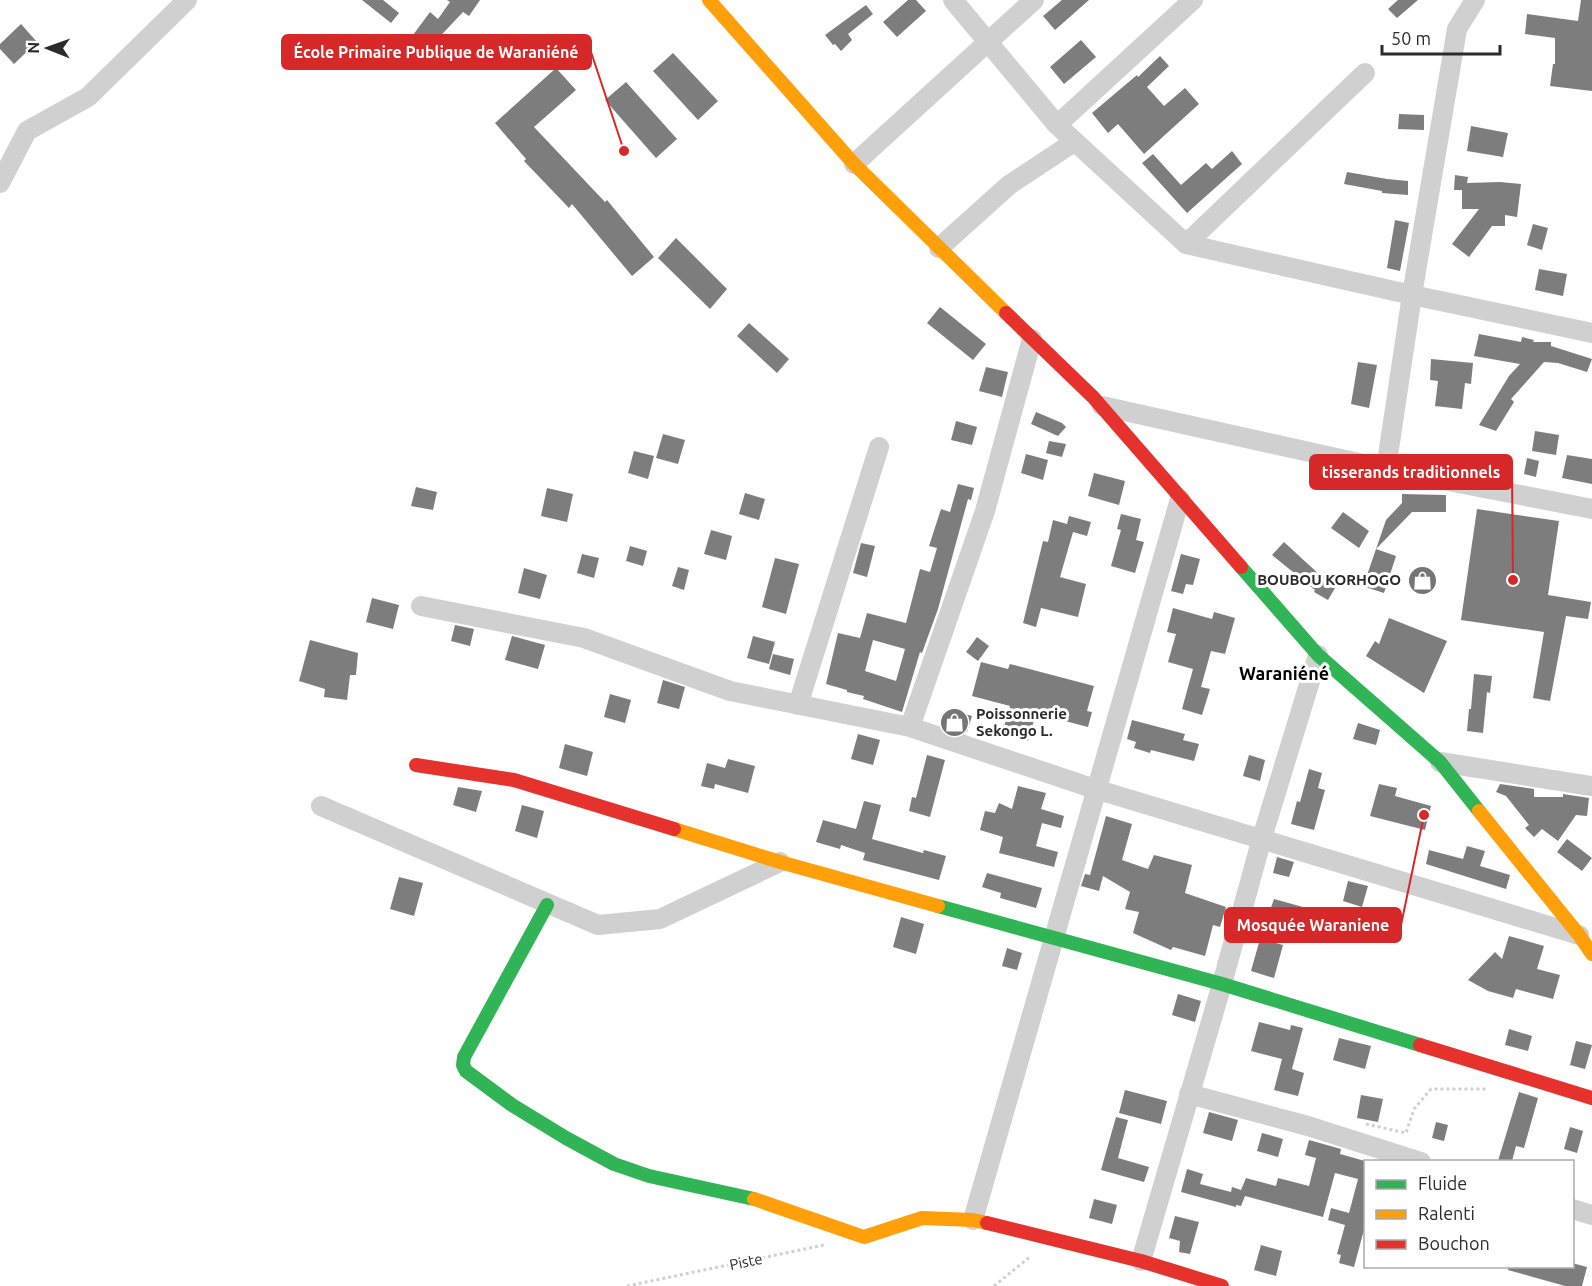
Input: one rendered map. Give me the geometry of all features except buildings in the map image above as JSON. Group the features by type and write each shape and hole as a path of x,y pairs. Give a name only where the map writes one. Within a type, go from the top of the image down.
{"street":[{"path":"0,183 27,131 88,97 187,0"},
{"path":"709,0 854,164 1102,406 1180,499 1318,655 1440,762 1592,954"},
{"path":"953,0 1074,142 1186,244 1592,333"},
{"path":"854,164 1034,0"},
{"path":"1058,125 1193,0"},
{"path":"1386,469 1412,295 1457,29 1475,0"},
{"path":"1186,244 1365,73"},
{"path":"939,248 1009,185 1074,142"},
{"path":"910,727 985,511 1032,339"},
{"path":"1102,406 1386,469 1592,509"},
{"path":"798,705 879,447"},
{"path":"973,1220 1056,938 1095,789 1180,499"},
{"path":"421,606 584,638 730,691 910,727 1095,789 1579,935"},
{"path":"1141,1261 1262,838 1318,655"},
{"path":"1440,762 1592,786"},
{"path":"416,765 514,780 780,862 1222,984 1592,1098"},
{"path":"321,806 598,925 660,919 780,862"},
{"path":"547,905 464,1058 463,1065 466,1071 512,1106 566,1138 614,1164 649,1176 754,1199 864,1237 922,1218 973,1220 1141,1261 1222,1286"},
{"path":"1189,1094 1308,1126 1418,1160"},
{"path":"1574,1210 1592,1215"}],"path":[{"path":"1365,1124 1406,1133 1414,1109 1431,1089 1498,1089"},
{"path":"994,1286 1051,1239"},
{"name":"Piste","path":"627,1286 830,1244"}],"traffic: fast":[{"path":"1241,567 1318,655 1440,762 1479,811"},
{"path":"547,905 464,1057 463,1065 466,1071 512,1105 614,1164 649,1176 754,1199"},
{"path":"938,906 1222,984 1420,1045"}],"traffic: slow":[{"path":"709,0 854,164 1006,313"},
{"path":"1479,811 1592,954"},
{"path":"674,829 780,862 938,906"},
{"path":"754,1199 864,1237 922,1218 973,1220 987,1223"}],"traffic: jam":[{"path":"1006,313 1093,397 1241,567"},
{"path":"416,765 514,780 674,829"},
{"path":"1420,1045 1592,1098"},
{"path":"987,1223 1141,1261 1222,1286"}],"place":[{"name":"École Primaire Publique de Waraniéné","path":"624,151"},
{"name":"BOUBOU KORHOGO","path":"1422,580"},
{"name":"tisserands traditionnels","path":"1513,580"},
{"name":"Poissonnerie Sekongo L.","path":"955,723"},
{"name":"Mosquée Waraniene","path":"1424,815"}],"district":[{"name":"Waraniéné","path":"1284,674"}]}
